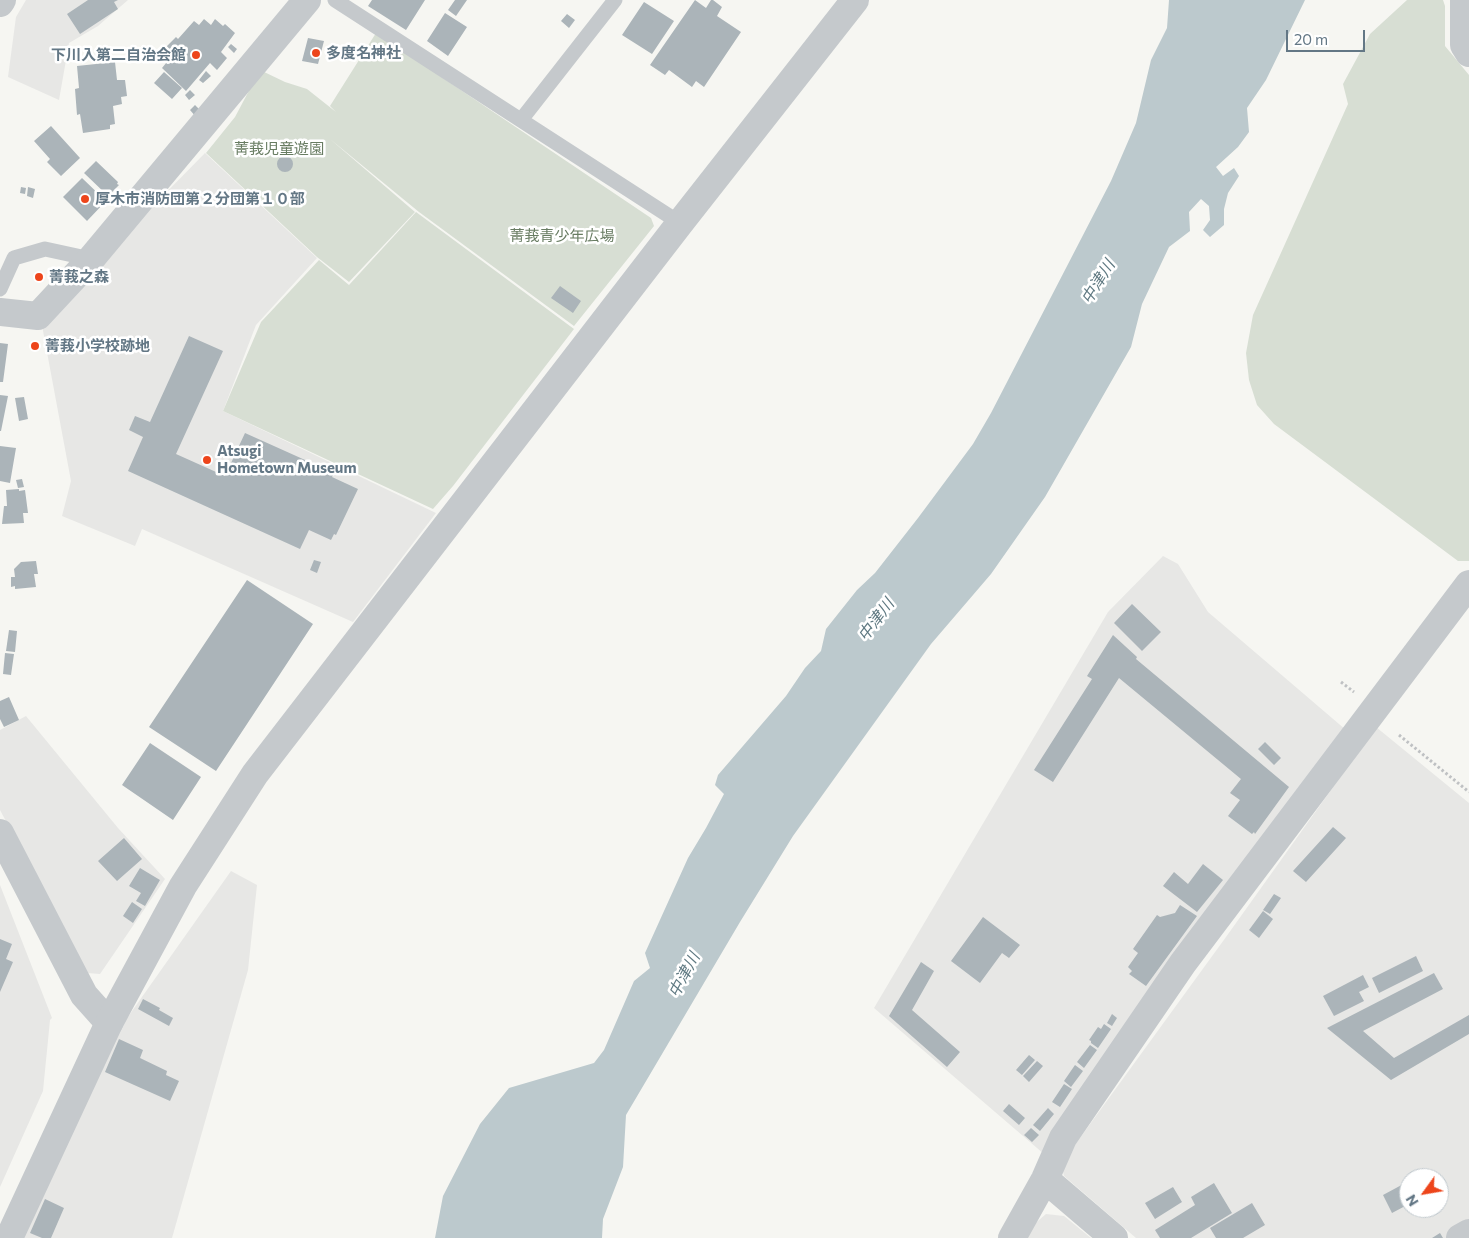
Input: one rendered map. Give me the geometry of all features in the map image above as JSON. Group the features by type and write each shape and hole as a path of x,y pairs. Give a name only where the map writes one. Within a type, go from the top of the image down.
{"street":[{"path":"0,312 38,316 91,258 307,0"},
{"path":"8,1238 109,1023 183,886 254,774 855,0"},
{"path":"1464,0 1464,45 1469,53"},
{"path":"1012,1238 1045,1179 1063,1138 1183,963 1469,584"},
{"path":"0,833 84,995 109,1023"},
{"path":"1045,1179 1114,1238"},
{"path":"1460,1238 1469,1232"}],"lane":[{"path":"335,0 680,223"},
{"path":"522,120 615,0"},
{"path":"0,289 14,258 44,249 91,258"}],"path":[{"path":"1399,734 1469,792"}],"shaded area":[{"path":"26,0 128,0 98,26 69,43 59,100 8,77 16,17"},
{"path":"205,153 317,258 256,325 223,411 436,513 353,622 142,529 135,546 62,516 71,481 41,320"},
{"path":"1163,556 1178,564 1208,612 1346,730 1044,1154 874,1008 1108,612"},
{"path":"26,716 118,828 165,879 100,974 87,973 0,810 0,730"},
{"path":"1376,727 1469,803 1469,1225 1449,1238 1136,1238 1064,1176 1061,1164"},
{"path":"231,871 257,885 248,970 172,1238 22,1238 113,1038"},
{"path":"0,885 52,1018 50,1020 43,1091 0,1187"},
{"path":"1046,1214 1064,1216 1091,1238 1022,1238 1025,1232"}],"green space":[{"path":"1407,0 1443,0 1445,6 1445,46 1469,75 1469,561 1458,561 1274,424 1257,405 1249,380 1246,353 1253,315 1348,104 1343,84 1370,34"},
{"name":"菁莪青少年広場","path":"376,33 651,218 654,226 574,326 419,212 330,139 415,212 349,282 317,257 206,153 235,117 260,70 285,82 307,89 336,112 330,106"},
{"path":"416,212 574,329 453,486 433,509 223,411 261,322 319,260 349,285"}],"water":[{"name":"中津川","path":"1169,0 1305,0 1266,80 1247,108 1249,132 1238,147 1216,167 1223,176 1234,168 1239,176 1228,193 1224,209 1224,225 1210,237 1203,230 1210,220 1209,206 1201,199 1189,212 1190,231 1169,247 1142,304 1131,347 1045,497 991,574 931,644 793,836 740,922 626,1115 623,1167 603,1219 602,1238 435,1238 443,1196 480,1124 509,1088 594,1063 604,1050 634,981 650,968 645,953 688,858 724,794 715,785 718,775 786,696 805,668 821,651 826,629 857,590 875,573 973,444 991,413 1111,181 1136,123 1151,60 1167,28"}],"building":[{"path":"88,0 118,0 114,2 118,9 80,34 67,14"},
{"path":"372,0 425,0 406,30 368,6"},
{"path":"455,0 467,0 456,16 448,10"},
{"path":"695,0 706,8 711,0 713,0 722,7 717,16 741,32 704,87 696,81 692,87 669,70 665,75 650,65"},
{"path":"644,2 674,21 652,54 622,35"},
{"path":"445,13 467,27 448,56 427,41"},
{"path":"567,14 575,20 569,28 561,21"},
{"name":"下川入第二自治会館","path":"204,19 211,25 215,19 223,26 225,24 235,33 221,52 227,58 217,70 210,63 186,91 162,68 171,57 163,50 176,37 178,39 194,21 199,25"},
{"path":"308,38 324,41 318,64 302,61"},
{"path":"231,44 237,49 234,53 228,47"},
{"path":"115,62 117,80 125,80 127,96 121,97 122,104 113,106 115,124 110,125 110,129 83,133 80,114 77,115 75,89 79,88 77,66"},
{"path":"206,71 211,76 203,83 199,80"},
{"path":"164,72 182,88 172,99 154,83"},
{"path":"190,90 195,95 189,100 185,95"},
{"path":"195,105 201,111 196,117 190,110"},
{"path":"51,126 80,158 61,176 47,162 50,159 34,141"},
{"path":"282,156 288,156 293,161 291,170 282,172 277,167 277,161"},
{"path":"96,161 118,182 117,184 119,185 108,196 84,173"},
{"name":"厚木市消防団第２分団第１０部","path":"82,178 106,201 87,221 63,197"},
{"path":"21,187 26,188 25,194 20,193"},
{"path":"28,187 35,189 33,198 27,196"},
{"path":"560,286 581,301 573,313 551,298"},
{"path":"189,336 223,351 176,454 225,476 245,433 334,473 332,477 358,489 336,535 334,534 331,540 309,530 300,549 128,471 143,437 129,430 135,416 150,422"},
{"path":"0,343 8,344 3,382 0,382"},
{"path":"0,395 8,396 1,431 0,431"},
{"path":"24,397 28,419 19,421 15,398"},
{"path":"0,446 16,448 10,483 0,481"},
{"path":"22,479 24,487 18,488 16,480"},
{"path":"19,489 19,491 25,490 28,513 23,513 24,523 2,524 4,506 7,506 6,490"},
{"path":"314,560 321,562 317,573 310,570"},
{"path":"36,561 38,574 34,574 36,587 15,589 15,586 11,587 11,577 15,577 14,569 21,562"},
{"path":"247,580 313,624 216,771 149,727"},
{"path":"1132,604 1161,632 1142,651 1114,623"},
{"path":"9,630 17,631 15,652 6,651"},
{"path":"1113,635 1137,657 1136,659 1289,787 1255,834 1254,832 1252,834 1228,816 1240,800 1230,793 1241,779 1119,678 1053,782 1034,770 1092,679 1087,676"},
{"path":"5,653 14,654 11,675 3,674"},
{"path":"9,697 19,720 4,727 0,719 0,701"},
{"path":"1265,742 1281,758 1274,765 1258,749"},
{"path":"150,743 201,777 173,820 122,785"},
{"path":"1333,827 1346,838 1306,882 1293,871"},
{"path":"124,838 142,859 117,881 98,861"},
{"path":"1203,864 1223,880 1197,912 1163,886 1174,872 1188,884"},
{"path":"140,868 160,880 145,906 136,901 141,893 129,886"},
{"path":"1274,894 1281,898 1270,914 1263,910"},
{"path":"132,902 142,909 133,923 123,916"},
{"path":"1180,905 1197,916 1146,986 1129,974 1132,971 1128,967 1138,953 1133,949 1157,915 1160,917 1175,913"},
{"path":"1263,911 1273,919 1259,938 1249,930"},
{"path":"983,917 1020,945 1009,958 1002,953 980,983 951,961"},
{"path":"0,939 12,944 6,959 13,962 0,992"},
{"path":"1416,956 1423,971 1379,993 1372,978"},
{"path":"921,962 934,971 912,1010 960,1052 947,1067 889,1016"},
{"path":"1434,973 1443,989 1363,1031 1394,1058 1469,1015 1469,1034 1391,1080 1327,1028"},
{"path":"1363,975 1369,987 1359,992 1364,1001 1334,1016 1323,996"},
{"path":"143,999 173,1018 169,1026 138,1009"},
{"path":"1112,1014 1117,1018 1112,1026 1107,1023"},
{"path":"1104,1024 1111,1029 1098,1048 1089,1040 1098,1027 1101,1029"},
{"path":"119,1039 143,1050 140,1058 167,1071 166,1075 179,1081 170,1101 105,1072"},
{"path":"1090,1045 1097,1050 1084,1068 1077,1062"},
{"path":"1029,1055 1035,1060 1022,1075 1016,1070"},
{"path":"1037,1061 1043,1066 1029,1082 1023,1076"},
{"path":"1075,1065 1083,1071 1071,1087 1064,1081"},
{"path":"1064,1084 1072,1089 1060,1107 1052,1102"},
{"path":"1009,1104 1025,1118 1019,1125 1003,1111"},
{"path":"1048,1108 1054,1114 1040,1131 1033,1125"},
{"path":"1031,1128 1039,1135 1032,1142 1024,1135"},
{"path":"1214,1183 1232,1213 1191,1238 1160,1238 1155,1230 1195,1205 1191,1197"},
{"path":"1399,1186 1399,1209 1392,1213 1383,1195"},
{"path":"1173,1187 1182,1202 1155,1219 1145,1203"},
{"path":"45,1199 64,1208 51,1238 42,1238 30,1233"},
{"path":"1252,1203 1265,1225 1243,1238 1216,1238 1210,1228"},
{"path":"1440,1233 1443,1238 1432,1238"}],"place":[{"name":"多度名神社","path":"316,53"},
{"name":"下川入第二自治会館","path":"196,55"},
{"name":"厚木市消防団第２分団第１０部","path":"85,199"},
{"name":"菁莪之森","path":"39,277"},
{"name":"菁莪小学校跡地","path":"35,346"},
{"name":"Atsugi Hometown Museum","path":"207,460"}],"park label":[{"name":"菁莪児童遊園","path":"279,149"}]}
